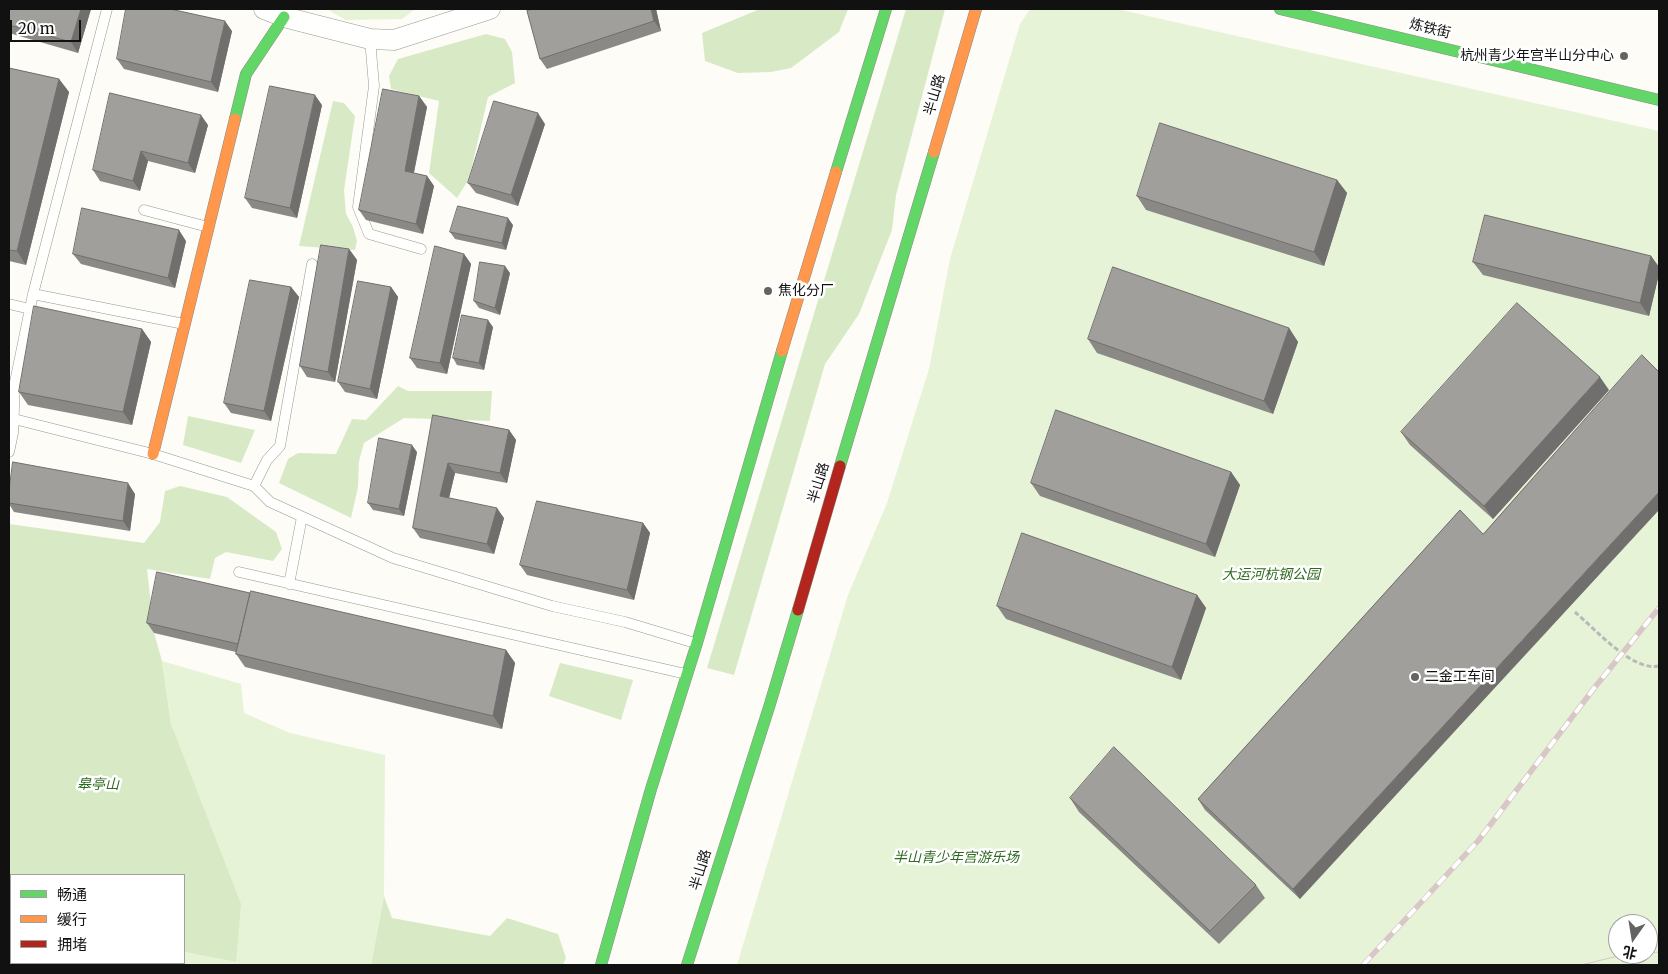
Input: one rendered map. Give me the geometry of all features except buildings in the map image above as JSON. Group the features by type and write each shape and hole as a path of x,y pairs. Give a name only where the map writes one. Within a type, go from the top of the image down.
{"main road":[{"path":"601,965 649,798 697,644 789,329 886,9"},
{"name":"半山路","path":"687,965 770,704 976,9"},
{"name":"炼铁街","path":"1280,9 1659,100"},
{"path":"152,454 246,74 284,17"}],"street":[{"path":"264,9 284,17 307,16 370,39 394,40 444,20 490,9"}],"lane":[{"path":"9,452 14,418 15,382 33,294 107,9"},
{"path":"370,39 374,86 358,207 369,234 421,249"},
{"path":"144,210 209,228"},
{"path":"254,486 267,460 280,446 312,264"},
{"path":"33,294 185,324"},
{"path":"9,304 30,309"},
{"path":"14,418 152,454 254,486 270,502 402,561 552,606 625,622 697,644"},
{"path":"289,584 302,517"},
{"path":"239,572 687,675"}],"path":[{"path":"1576,612 1632,660 1653,667 1659,666"}],"green space":[{"path":"330,9 415,9 402,19 346,20 330,11"},
{"path":"760,9 848,9 839,32 791,68 771,72 738,73 705,61 702,33"},
{"path":"906,9 945,9 896,195 892,230 859,314 825,364 734,675 707,668"},
{"name":"大运河杭钢公园","path":"1030,9 1117,9 1659,131 1659,965 737,965 848,595 887,503 929,369 950,259 1020,24"},
{"path":"486,34 505,39 512,52 515,83 488,97 469,179 457,198 429,173 439,101 391,89 389,76 398,59"},
{"path":"333,101 344,103 355,116 344,190 346,214 353,227 357,241 355,250 299,246"},
{"path":"398,386 408,391 492,391 490,421 404,418 364,443 359,461 358,487 351,518 279,483 288,459 298,453 336,454 352,419 366,420"},
{"path":"188,416 255,430 241,463 183,445"},
{"name":"皋亭山","path":"180,486 227,497 276,532 282,549 273,561 226,552 215,558 210,579 147,569 154,633 162,661 171,724 241,904 236,962 185,952 185,874 10,874 9,916 9,524 144,543 160,522 165,491"},
{"path":"162,661 241,684 244,713 290,733 385,755 384,896 371,965 9,965 9,916 10,964 185,964 185,952 236,962 171,724"},
{"path":"560,663 633,680 621,720 549,696"},
{"path":"384,896 392,918 490,936 507,918 558,934 566,958 563,965 371,965"}],"tram line":[{"path":"1581,965 1608,958"}],"railway":[{"path":"1363,965 1478,841 1595,687 1659,608"}],"traffic: fast":[{"path":"836,172 886,9"},
{"path":"1280,9 1659,100"},
{"path":"235,119 246,74 284,17"},
{"path":"840,466 934,152"},
{"path":"601,965 651,789 697,643 782,351"},
{"path":"687,965 798,610"}],"traffic: slow":[{"path":"934,152 976,9"},
{"path":"153,454 235,119"},
{"path":"782,351 836,172"}],"traffic: jam":[{"path":"798,610 840,466"}],"place":[{"name":"杭州青少年宫半山分中心","path":"1624,56"},
{"name":"焦化分厂","path":"768,291"},
{"name":"二金工车间","path":"1415,677"}],"park label":[{"name":"半山青少年宫游乐场","path":"956,858"}]}
